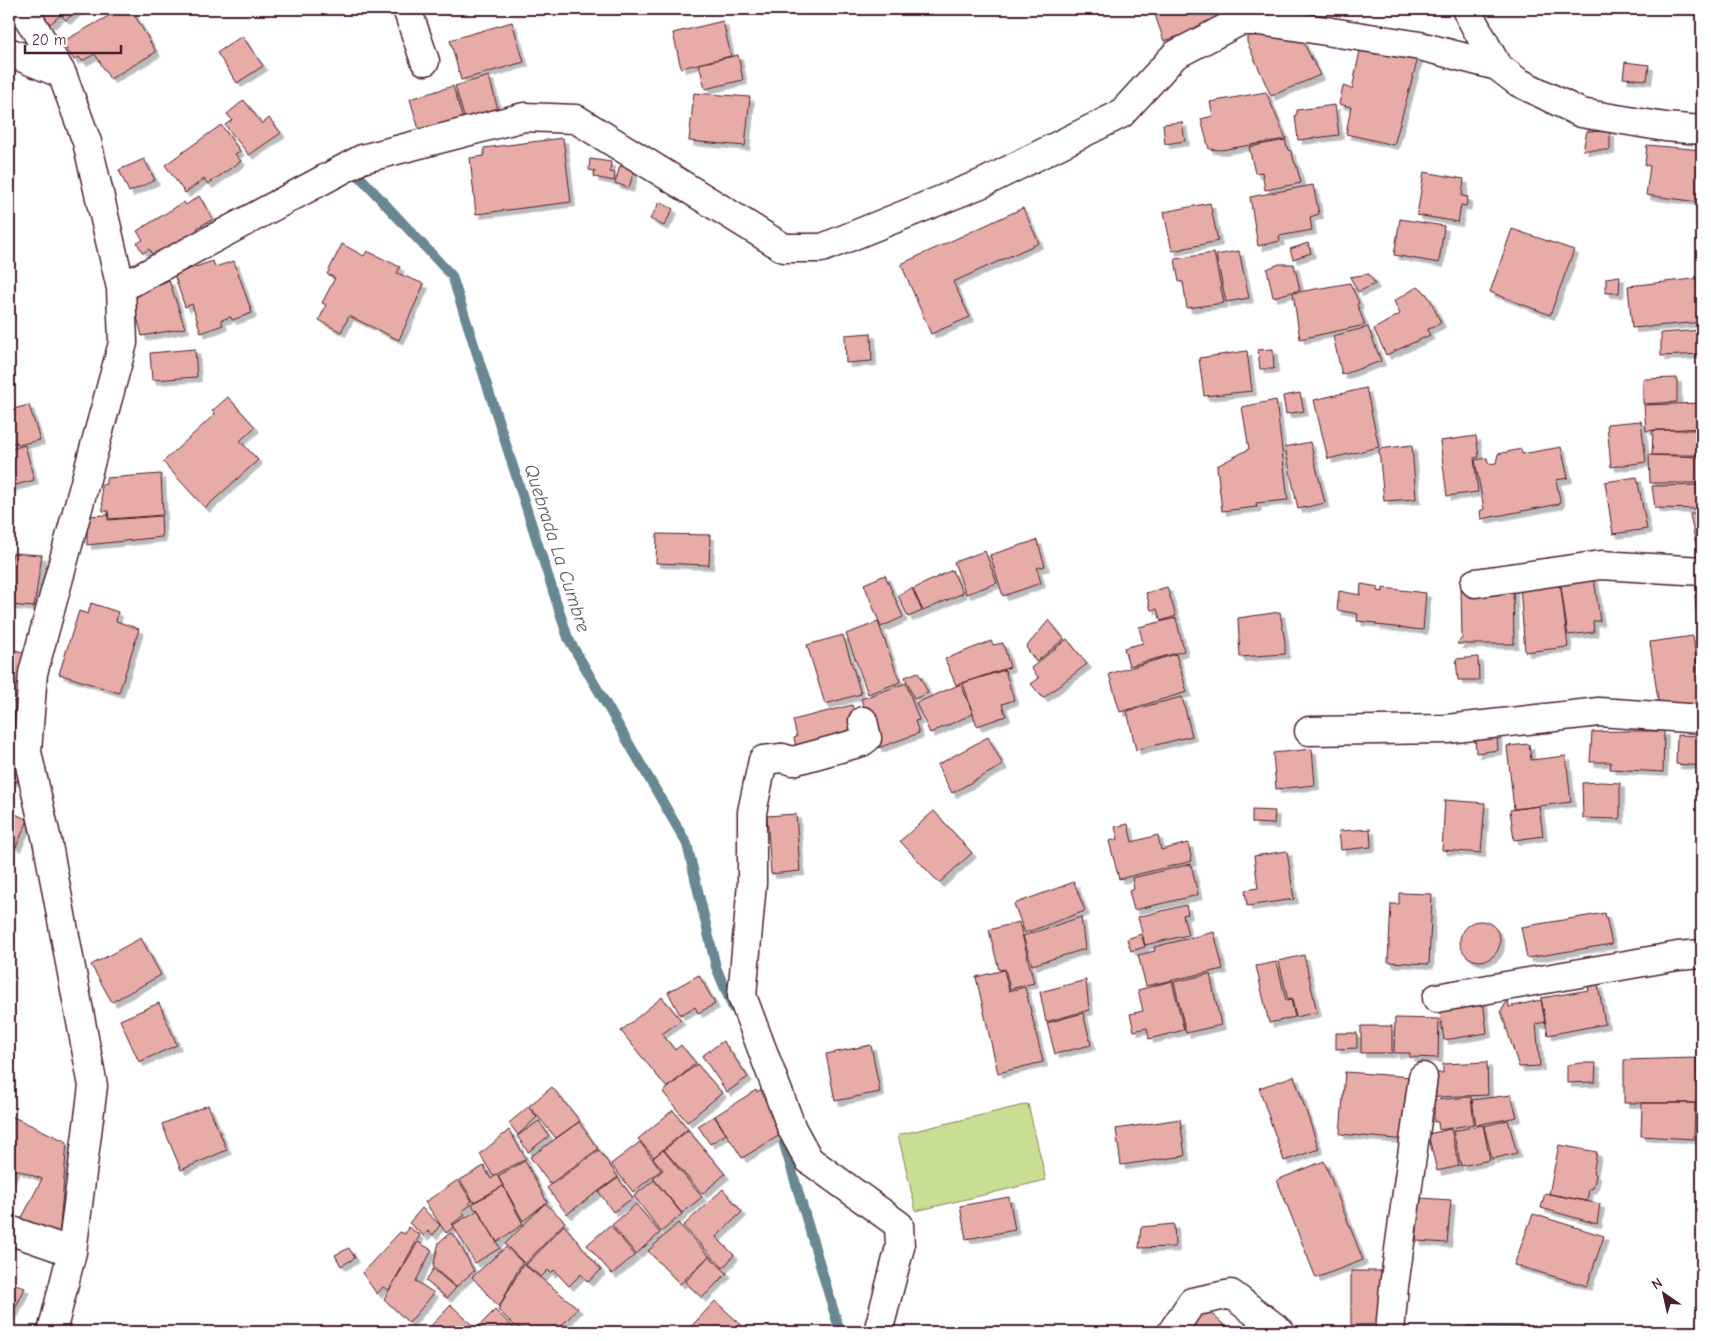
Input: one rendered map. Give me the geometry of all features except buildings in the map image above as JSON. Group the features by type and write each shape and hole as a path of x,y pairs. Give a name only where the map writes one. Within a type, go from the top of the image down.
{"street":[{"path":"23,9 62,74 87,142 121,288 123,343 33,673 27,752 48,844 92,1086 72,1252 52,1332"},
{"path":"407,9 425,61"},
{"path":"1466,9 1497,66"},
{"path":"121,288 362,159 524,117 576,119 784,248 822,248 983,184 1121,114 1175,56 1240,21 1259,21 1420,46 1497,66 1518,82 1581,113 1665,127 1702,130"},
{"path":"9,52 62,74"},
{"path":"1474,583 1601,565 1702,571"},
{"path":"1309,731 1447,729 1599,712 1702,719"},
{"path":"863,721 866,738 862,742 793,761 782,758 762,760 752,812 752,883 742,996 792,1128 809,1160 899,1225 900,1248 878,1332"},
{"path":"1437,998 1678,956 1702,954"},
{"path":"1390,1332 1394,1286 1423,1077"},
{"path":"9,1230 72,1252"},
{"path":"1172,1332 1192,1302 1231,1294 1281,1332"}],"green space":[{"path":"1028,1104 1046,1180 916,1211 898,1135"}],"waterway":[{"name":"Quebrada La Cumbre","path":"360,177 452,276 568,638 687,844 716,967 733,1008"},
{"name":"Quebrada La Cumbre","path":"784,1144 840,1332"}]}
